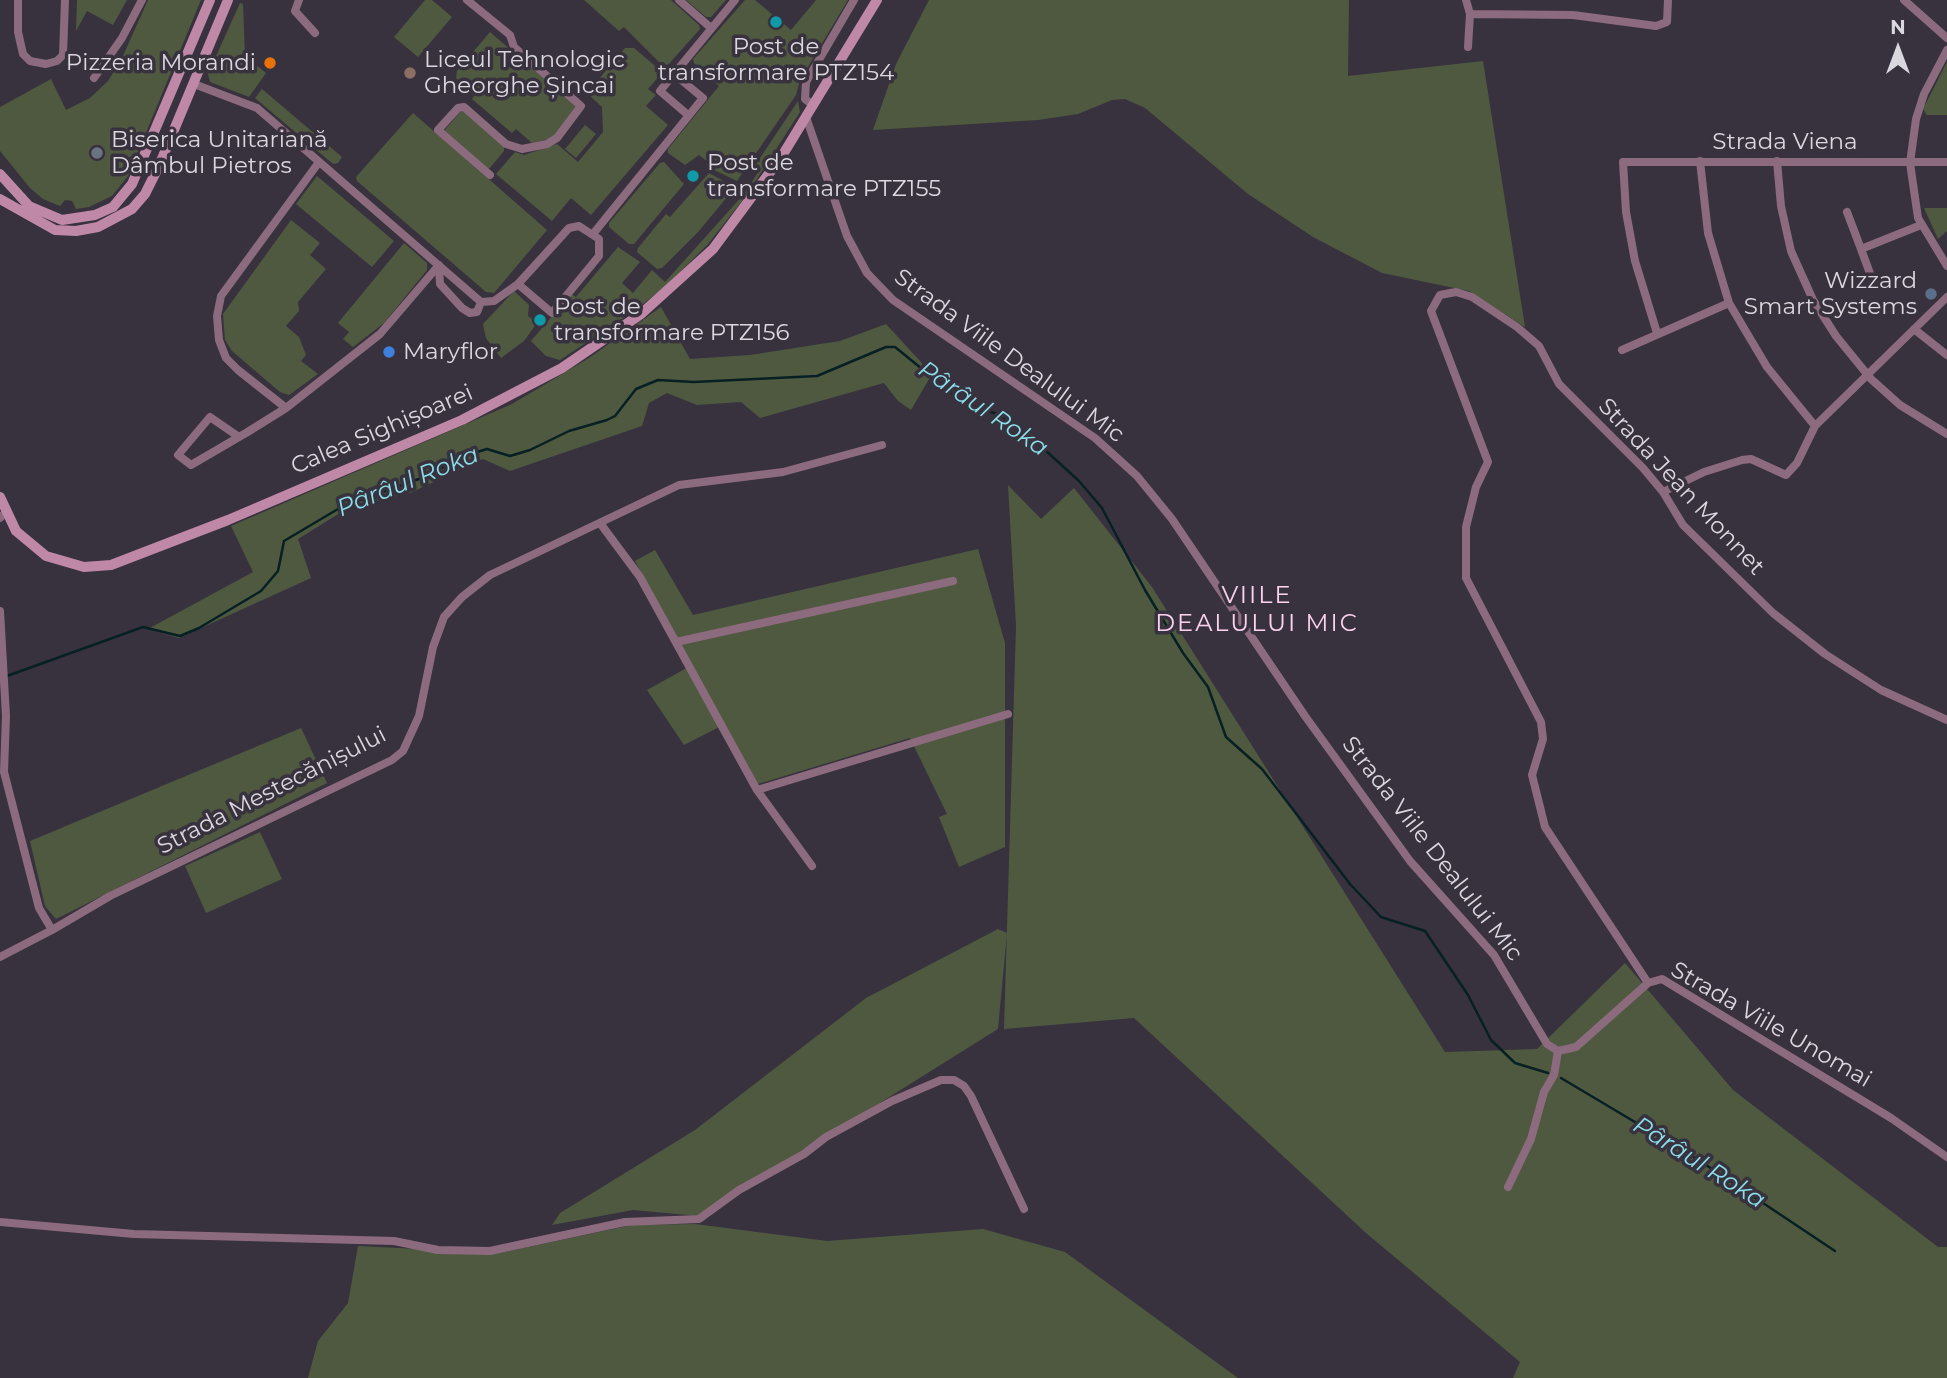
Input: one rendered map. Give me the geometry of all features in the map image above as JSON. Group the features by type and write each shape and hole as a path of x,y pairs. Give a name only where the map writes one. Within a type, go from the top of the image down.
{"main road":[{"path":"0,174 13,190 39,212 62,220 96,215 113,207 132,184 210,0"},
{"path":"0,199 55,229 76,231 98,227 132,209 145,194 159,166 228,0"},
{"name":"Calea Sighișoarei","path":"2,515 25,541 46,556 84,567 111,565 228,520 510,397 584,354 673,287 713,249 751,201 877,0"},
{"path":"178,78 180,88 193,84"},
{"path":"0,183 13,190"},
{"path":"0,205 18,209"},
{"path":"0,498 2,515"}],"street":[{"path":"18,0 18,32 23,54 30,61 46,64 57,61 63,55 65,0"},
{"path":"94,78 116,48 142,0"},
{"path":"299,0 295,11 315,33"},
{"path":"467,0 510,35 514,47 580,106 557,138 547,144 522,149 506,144 464,107 458,108 438,130 490,175"},
{"path":"678,0 711,28"},
{"path":"688,116 660,91 734,0"},
{"path":"813,105 805,99 806,82 854,0"},
{"path":"1466,0 1470,15 1468,47"},
{"path":"1470,15 1573,15 1656,26 1667,22 1668,0"},
{"path":"1903,0 1947,38"},
{"path":"1947,50 1924,94 1916,119 1910,161 1911,185 1921,225 1947,266"},
{"path":"593,234 703,98 674,74"},
{"path":"193,84 257,108 481,302 494,301 518,285 569,228 579,226 593,234 601,247 599,256 552,313 518,285"},
{"name":"Strada Viile Dealului Mic","path":"806,117 847,236 867,273 893,300 1095,439 1137,476 1172,519 1305,716 1410,860 1494,955 1547,1044 1558,1051"},
{"path":"1700,161 1708,233 1729,303 1767,367 1815,426"},
{"path":"1777,161 1781,206 1791,251 1819,309 1868,376 1900,405 1947,434"},
{"path":"286,408 226,358 219,340 217,316 221,296 233,277 319,162"},
{"name":"Strada Viena","path":"1657,333 1635,261 1626,212 1623,162 1947,162"},
{"path":"1847,212 1875,288"},
{"path":"1861,249 1921,225"},
{"path":"439,265 440,284 462,308 470,313 477,312 481,302"},
{"path":"239,437 210,417 178,455 191,465 239,437 286,408 380,334 439,265"},
{"name":"Strada Jean Monnet","path":"1440,295 1456,292 1472,297 1517,327 1539,346 1559,384 1663,492 1683,525 1773,613 1825,654 1881,690 1947,720"},
{"name":"Strada Viile Unomai","path":"1440,295 1432,311 1488,462 1476,487 1466,527 1466,578 1541,722 1543,739 1532,775 1545,827 1648,983 1653,979 1666,980 1891,1118 1947,1157"},
{"path":"1663,492 1713,468 1742,460 1751,459 1786,475 1797,463 1815,426 1947,297"},
{"path":"1622,350 1729,303"},
{"path":"1914,329 1947,355"},
{"name":"Strada Mestecănișului","path":"0,957 110,896 392,760 409,743 416,725 433,647 448,611 490,575 680,485 783,472 881,445"},
{"path":"600,523 629,560 757,790 812,866"},
{"path":"676,642 953,581"},
{"path":"0,611 4,772 39,908 52,930"},
{"path":"757,790 1008,714"},
{"path":"1508,1187 1531,1139 1544,1092 1554,1075 1558,1051 1577,1047 1648,983"},
{"path":"0,1222 134,1234 394,1241 438,1250 490,1251 625,1222 699,1219 825,1137 892,1101 941,1080 954,1080 964,1086 971,1096 1024,1209"}],"green space":[{"path":"77,0 127,0 113,25 87,11 76,31"},
{"path":"148,0 201,0 128,176 112,196 89,207 76,209 72,201 65,200 60,206 43,199 30,188 0,151 0,107 51,79 66,110 90,98 108,81 122,58"},
{"path":"425,0 432,0 452,17 418,57 394,37"},
{"path":"584,0 671,0 699,25 700,29 667,66 663,66 624,27 619,31"},
{"path":"686,0 726,0 711,17 706,17"},
{"path":"745,0 755,0 791,30 816,0 848,0 800,80 796,95 737,181 706,166 709,163 699,155 685,165 668,153 668,149 719,86 693,59"},
{"path":"929,0 1349,0 1348,76 1483,61 1525,327 1469,291 1382,273 1313,237 1248,194 1145,108 1125,99 1112,100 1078,114 1038,120 873,130 896,64"},
{"path":"240,3 243,4 245,56 266,73 249,97 210,82 208,74"},
{"path":"490,32 576,106 553,138 532,143 516,129 512,133 472,99 476,94 456,78 457,71"},
{"path":"625,48 634,48 660,70 661,74 648,89 656,95 646,106 668,125 591,215 571,198 552,221 496,174 515,152 524,155 557,144 578,162 603,132 602,107 587,93"},
{"path":"1947,62 1947,115 1927,115 1923,109"},
{"path":"262,89 342,157 338,163 333,164 255,98"},
{"path":"798,101 800,112 746,196 708,244 668,284 637,309 560,360 546,356 531,341 571,294 576,297 618,247 640,262 622,283 633,293 652,270 665,282 744,194 759,171 754,167"},
{"path":"465,111 504,144 504,151 489,169 444,131 460,112"},
{"path":"413,113 547,230 494,293 486,292 357,181 356,177"},
{"path":"585,125 596,134 576,158 565,149"},
{"path":"664,162 684,184 634,244 629,244 609,227 609,223 660,163"},
{"path":"709,173 731,185 732,191 699,231 662,268 657,269 637,252 638,248 666,214 670,217"},
{"path":"317,176 394,241 372,267 296,204"},
{"path":"1924,208 1947,208 1947,231 1938,239"},
{"path":"291,220 320,243 310,255 326,269 298,302 299,311 286,326 299,337 306,355 301,361 318,374 289,395 280,392 232,351 225,340 223,314"},
{"path":"404,243 427,263 427,270 384,323 353,347 343,339 349,332 338,323"},
{"path":"514,291 529,305 528,316 537,323 524,341 501,358 486,338 483,324"},
{"path":"661,307 690,359 750,355 840,341 886,324 932,374 911,410 898,401 884,383 760,418 741,402 697,405 667,393 649,403 642,426 510,471 483,459 410,493 348,508 298,539 311,578 179,638 148,629 253,572 231,526 512,404 589,358"},
{"path":"1008,485 1041,519 1074,488 1152,587 1445,1052 1537,1049 1625,963 1733,1090 1938,1247 1947,1247 1947,1378 1513,1378 1520,1362 1366,1233 1134,1018 1004,1029 1016,626"},
{"path":"978,549 1005,643 1005,847 959,867 939,817 947,814 910,738 758,784 725,724 684,745 647,690 692,665 635,561 655,550 693,615"},
{"path":"301,728 327,783 56,919 45,906 30,841"},
{"path":"260,832 282,879 206,913 185,866"},
{"path":"998,929 1007,933 998,1029 699,1216 633,1210 552,1225 560,1213 695,1130 866,998"},
{"path":"695,1224 827,1241 983,1229 1065,1252 1238,1378 308,1378 318,1341 348,1303 358,1246 500,1253 632,1225"}],"waterway":[{"name":"Pârâul Roka","path":"7,676 143,627 180,636 199,628 261,591 278,571 284,541 343,506 430,475 461,457 487,449 510,456 530,450 569,431 607,420 615,416 636,389 658,380 694,382 817,376 886,347 895,347 964,403 1000,415 1033,439 1079,481 1102,508 1145,590 1183,653 1208,687 1226,737 1262,769 1350,884 1381,917 1425,931 1468,995 1491,1040 1515,1063 1548,1073"},
{"name":"Pârâul Roka","path":"1561,1078 1697,1159 1835,1251"}],"place":[{"name":"Post de transformare PTZ154","path":"776,22"},
{"name":"Pizzeria Morandi","path":"270,63"},
{"name":"Liceul Tehnologic Gheorghe Șincai","path":"410,73"},
{"name":"Biserica Unitariană Dâmbul Pietros","path":"97,153"},
{"name":"Post de transformare PTZ155","path":"693,176"},
{"name":"Wizzard Smart Systems","path":"1931,294"},
{"name":"Post de transformare PTZ156","path":"540,320"},
{"name":"Maryflor","path":"389,352"}],"district":[{"name":"VIILE DEALULUI MIC","path":"1257,610"}]}
